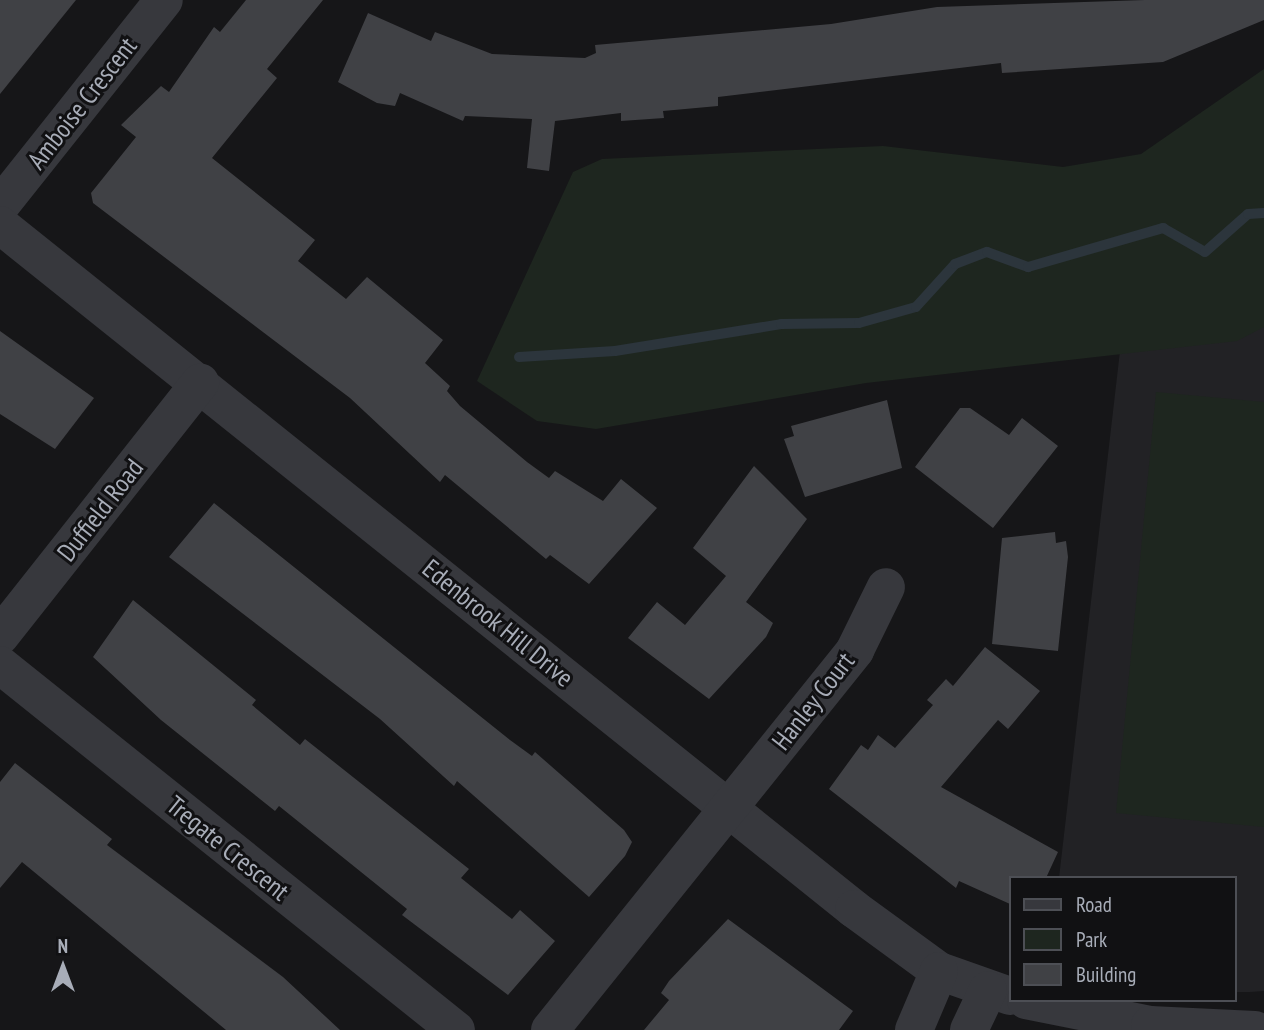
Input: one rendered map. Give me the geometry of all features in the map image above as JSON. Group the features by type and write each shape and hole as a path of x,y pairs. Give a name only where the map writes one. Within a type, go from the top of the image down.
{"street":[{"name":"Amboise Crescent","path":"0,206 164,0"},
{"name":"Edenbrook Hill Drive","path":"0,225 729,808 939,971 999,993"},
{"name":"Duffield Road","path":"0,636 200,383"},
{"name":"Hanley Court","path":"729,808 855,650 886,587"},
{"name":"Tregate Crescent","path":"0,665 456,1030"},
{"path":"550,1030 729,808"},
{"path":"914,1030 939,971"},
{"path":"968,1030 999,993"},
{"path":"1036,1002 1150,1025 1255,1030"}],"shaded area":[{"path":"1264,305 1264,991 1236,992 1236,876 1059,876 1120,351"}],"green space":[{"path":"1264,69 1264,327 1237,341 866,383 596,429 537,421 477,381 573,172 602,159 883,146 1063,167 1141,154"},
{"path":"1156,392 1264,402 1264,827 1116,813"}],"building":[{"path":"0,0 76,0 0,94"},
{"path":"246,0 323,0 267,69 277,78 212,158 315,240 298,261 346,299 367,277 443,340 425,363 450,386 447,391 460,406 527,462 549,478 555,471 603,501 621,479 657,508 589,584 550,555 546,559 445,475 440,482 350,398 93,203 91,193 136,137 121,125 161,86 169,92 214,27 220,32"},
{"path":"1145,0 1264,0 1264,20 1163,62 1002,73 1001,63 718,97 718,106 663,111 664,118 621,121 621,113 555,121 549,171 527,168 532,119 465,116 463,121 400,93 395,106 377,103 338,82 368,13 431,41 435,32 492,54 585,58 596,53 595,45 831,24 937,7"},
{"path":"0,331 94,398 55,449 0,414"},
{"path":"887,400 902,468 805,497 784,439 794,436 791,426"},
{"path":"960,408 970,408 1009,435 1022,418 1058,446 993,528 915,467"},
{"path":"754,466 807,519 746,602 773,623 766,637 709,699 628,638 657,602 685,625 726,576 693,548"},
{"path":"214,503 510,740 532,756 535,752 624,830 632,842 625,856 589,897 457,781 454,786 380,719 169,557"},
{"path":"1055,532 1056,543 1066,541 1068,557 1058,651 992,644 1002,538"},
{"path":"133,600 256,700 252,705 300,745 305,739 469,869 461,878 512,919 520,910 555,941 508,995 402,915 407,909 279,806 275,811 161,720 93,657"},
{"path":"985,647 1040,691 1008,729 998,720 941,787 1058,852 1047,876 1009,876 1009,904 959,881 956,888 829,789 861,745 868,750 878,735 895,748 933,705 927,700 946,679 953,686"},
{"path":"15,763 112,839 107,845 283,977 340,1030 226,1030 22,862 0,888 0,782"},
{"path":"728,919 853,1011 839,1030 644,1030 669,1000 661,993 669,981"}],"waterway":[{"path":"519,357 615,351 781,324 859,323 916,307 955,264 987,252 1028,267 1163,228 1205,252 1248,214 1264,213"}]}
